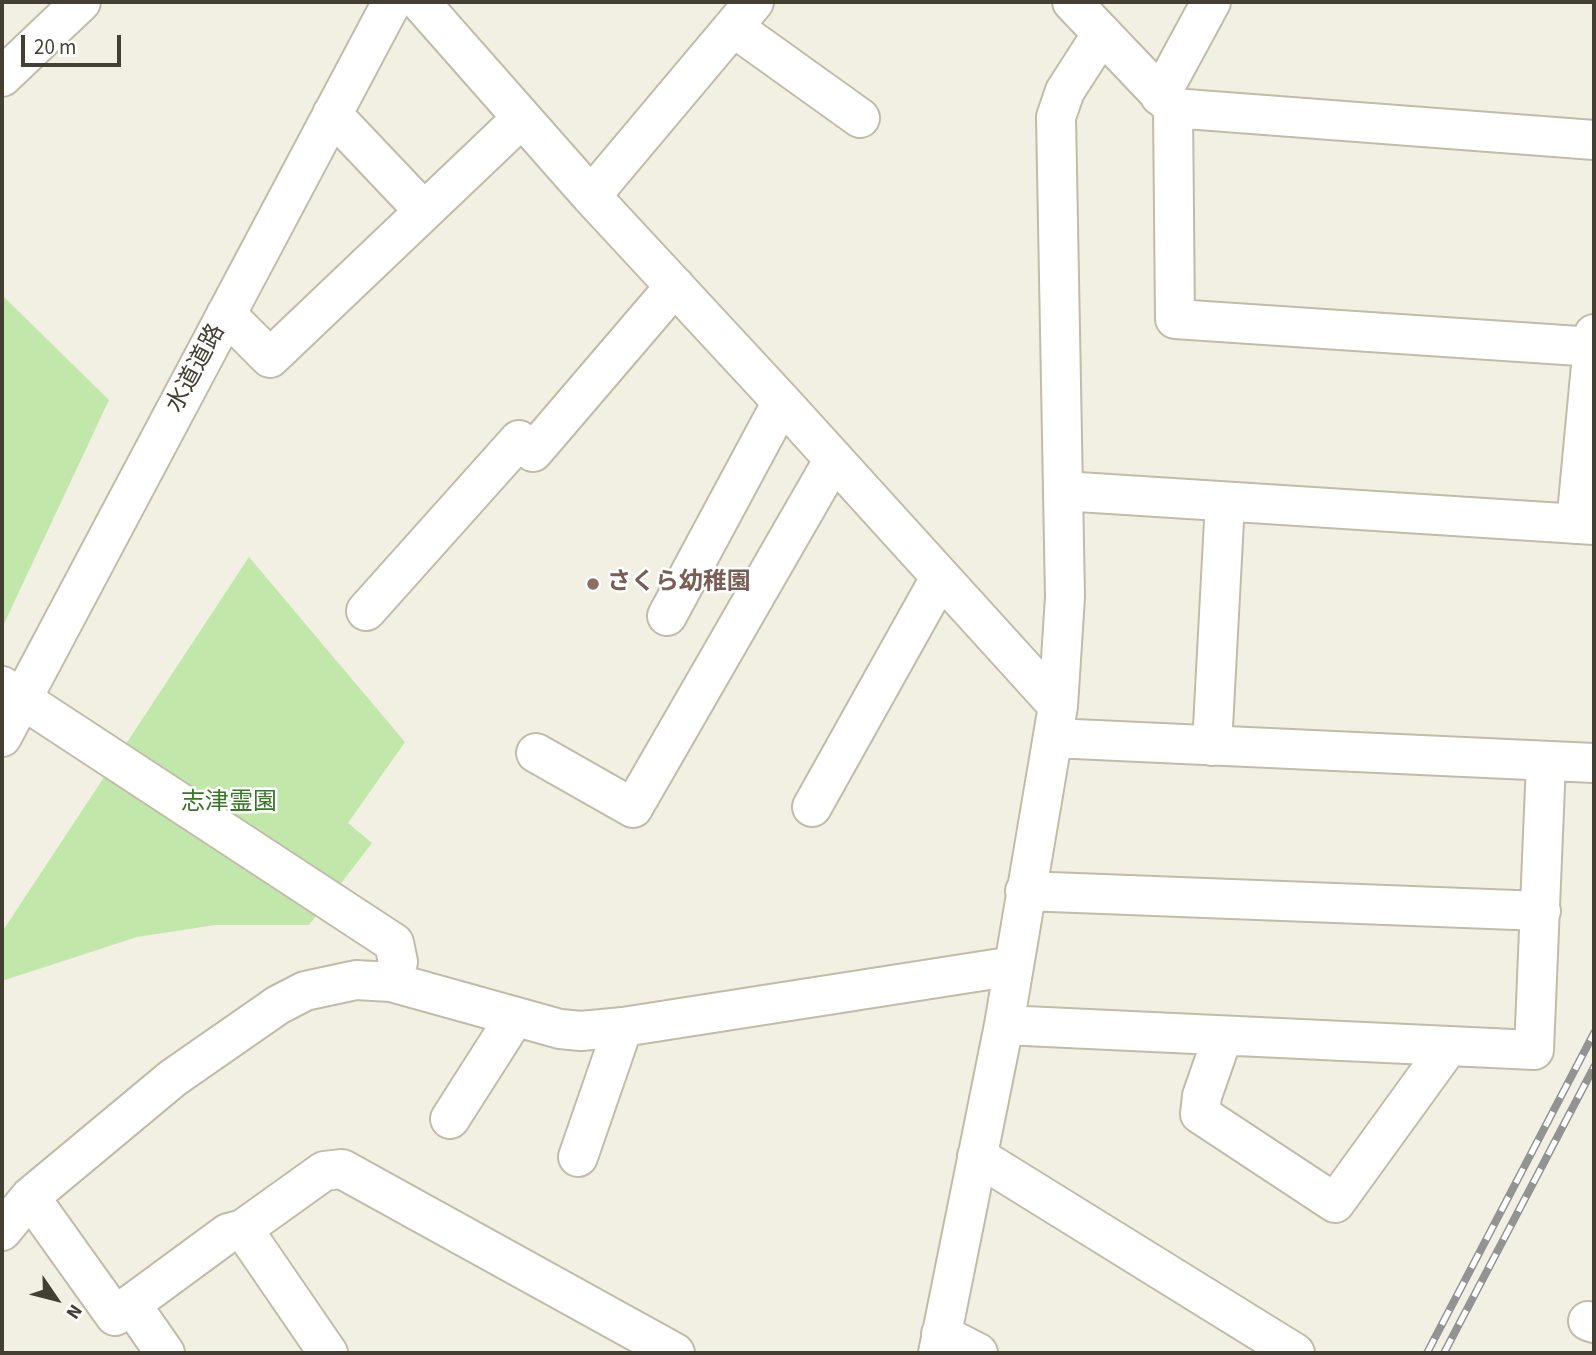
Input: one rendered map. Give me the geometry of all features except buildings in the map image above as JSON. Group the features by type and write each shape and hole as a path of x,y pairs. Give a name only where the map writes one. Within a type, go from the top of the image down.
{"street":[{"path":"2,77 81,2"},
{"name":"水道道路","path":"2,737 12,693 226,314 391,2"},
{"path":"419,2 591,196 940,578 1055,722 1212,746 1594,763"},
{"path":"1072,2 1166,102 1594,140"},
{"path":"1063,491 1585,525 1594,343 1175,319 1166,102 1211,2"},
{"path":"591,196 743,14 860,118"},
{"path":"978,1353 939,1344 1004,1026 1055,722 1065,597 1056,117 1065,91 1101,35"},
{"path":"332,114 425,211"},
{"path":"226,314 270,358 522,118"},
{"path":"366,611 519,440 533,452 675,286"},
{"path":"667,616 782,402"},
{"path":"536,753 633,808 834,459"},
{"path":"1212,746 1225,502"},
{"path":"812,807 940,578"},
{"path":"12,693 394,943 398,962 391,982"},
{"path":"1004,1026 1534,1050 1546,762"},
{"path":"1026,891 1541,911"},
{"path":"2,1231 30,1197 173,1078 278,1005 305,990 356,981 391,982 560,1029 581,1031 623,1027 1014,966"},
{"path":"450,1119 515,1017"},
{"path":"578,1157 623,1027"},
{"path":"1223,1036 1202,1096 1200,1114 1335,1203 1448,1047"},
{"path":"977,1156 1295,1353"},
{"path":"30,1197 115,1316 228,1233 243,1228 324,1171 342,1168 660,1350"},
{"path":"243,1228 328,1353"},
{"path":"131,1304 165,1353"}],"green space":[{"path":"2,295 109,400 2,628"},
{"name":"志津霊園","path":"249,557 405,742 348,823 372,843 309,925 215,925 137,937 2,981 2,932"}],"railway":[{"path":"1427,1353 1594,1033"},
{"path":"1444,1353 1594,1067"}],"place":[{"name":"さくら幼稚園","path":"593,584"}]}
